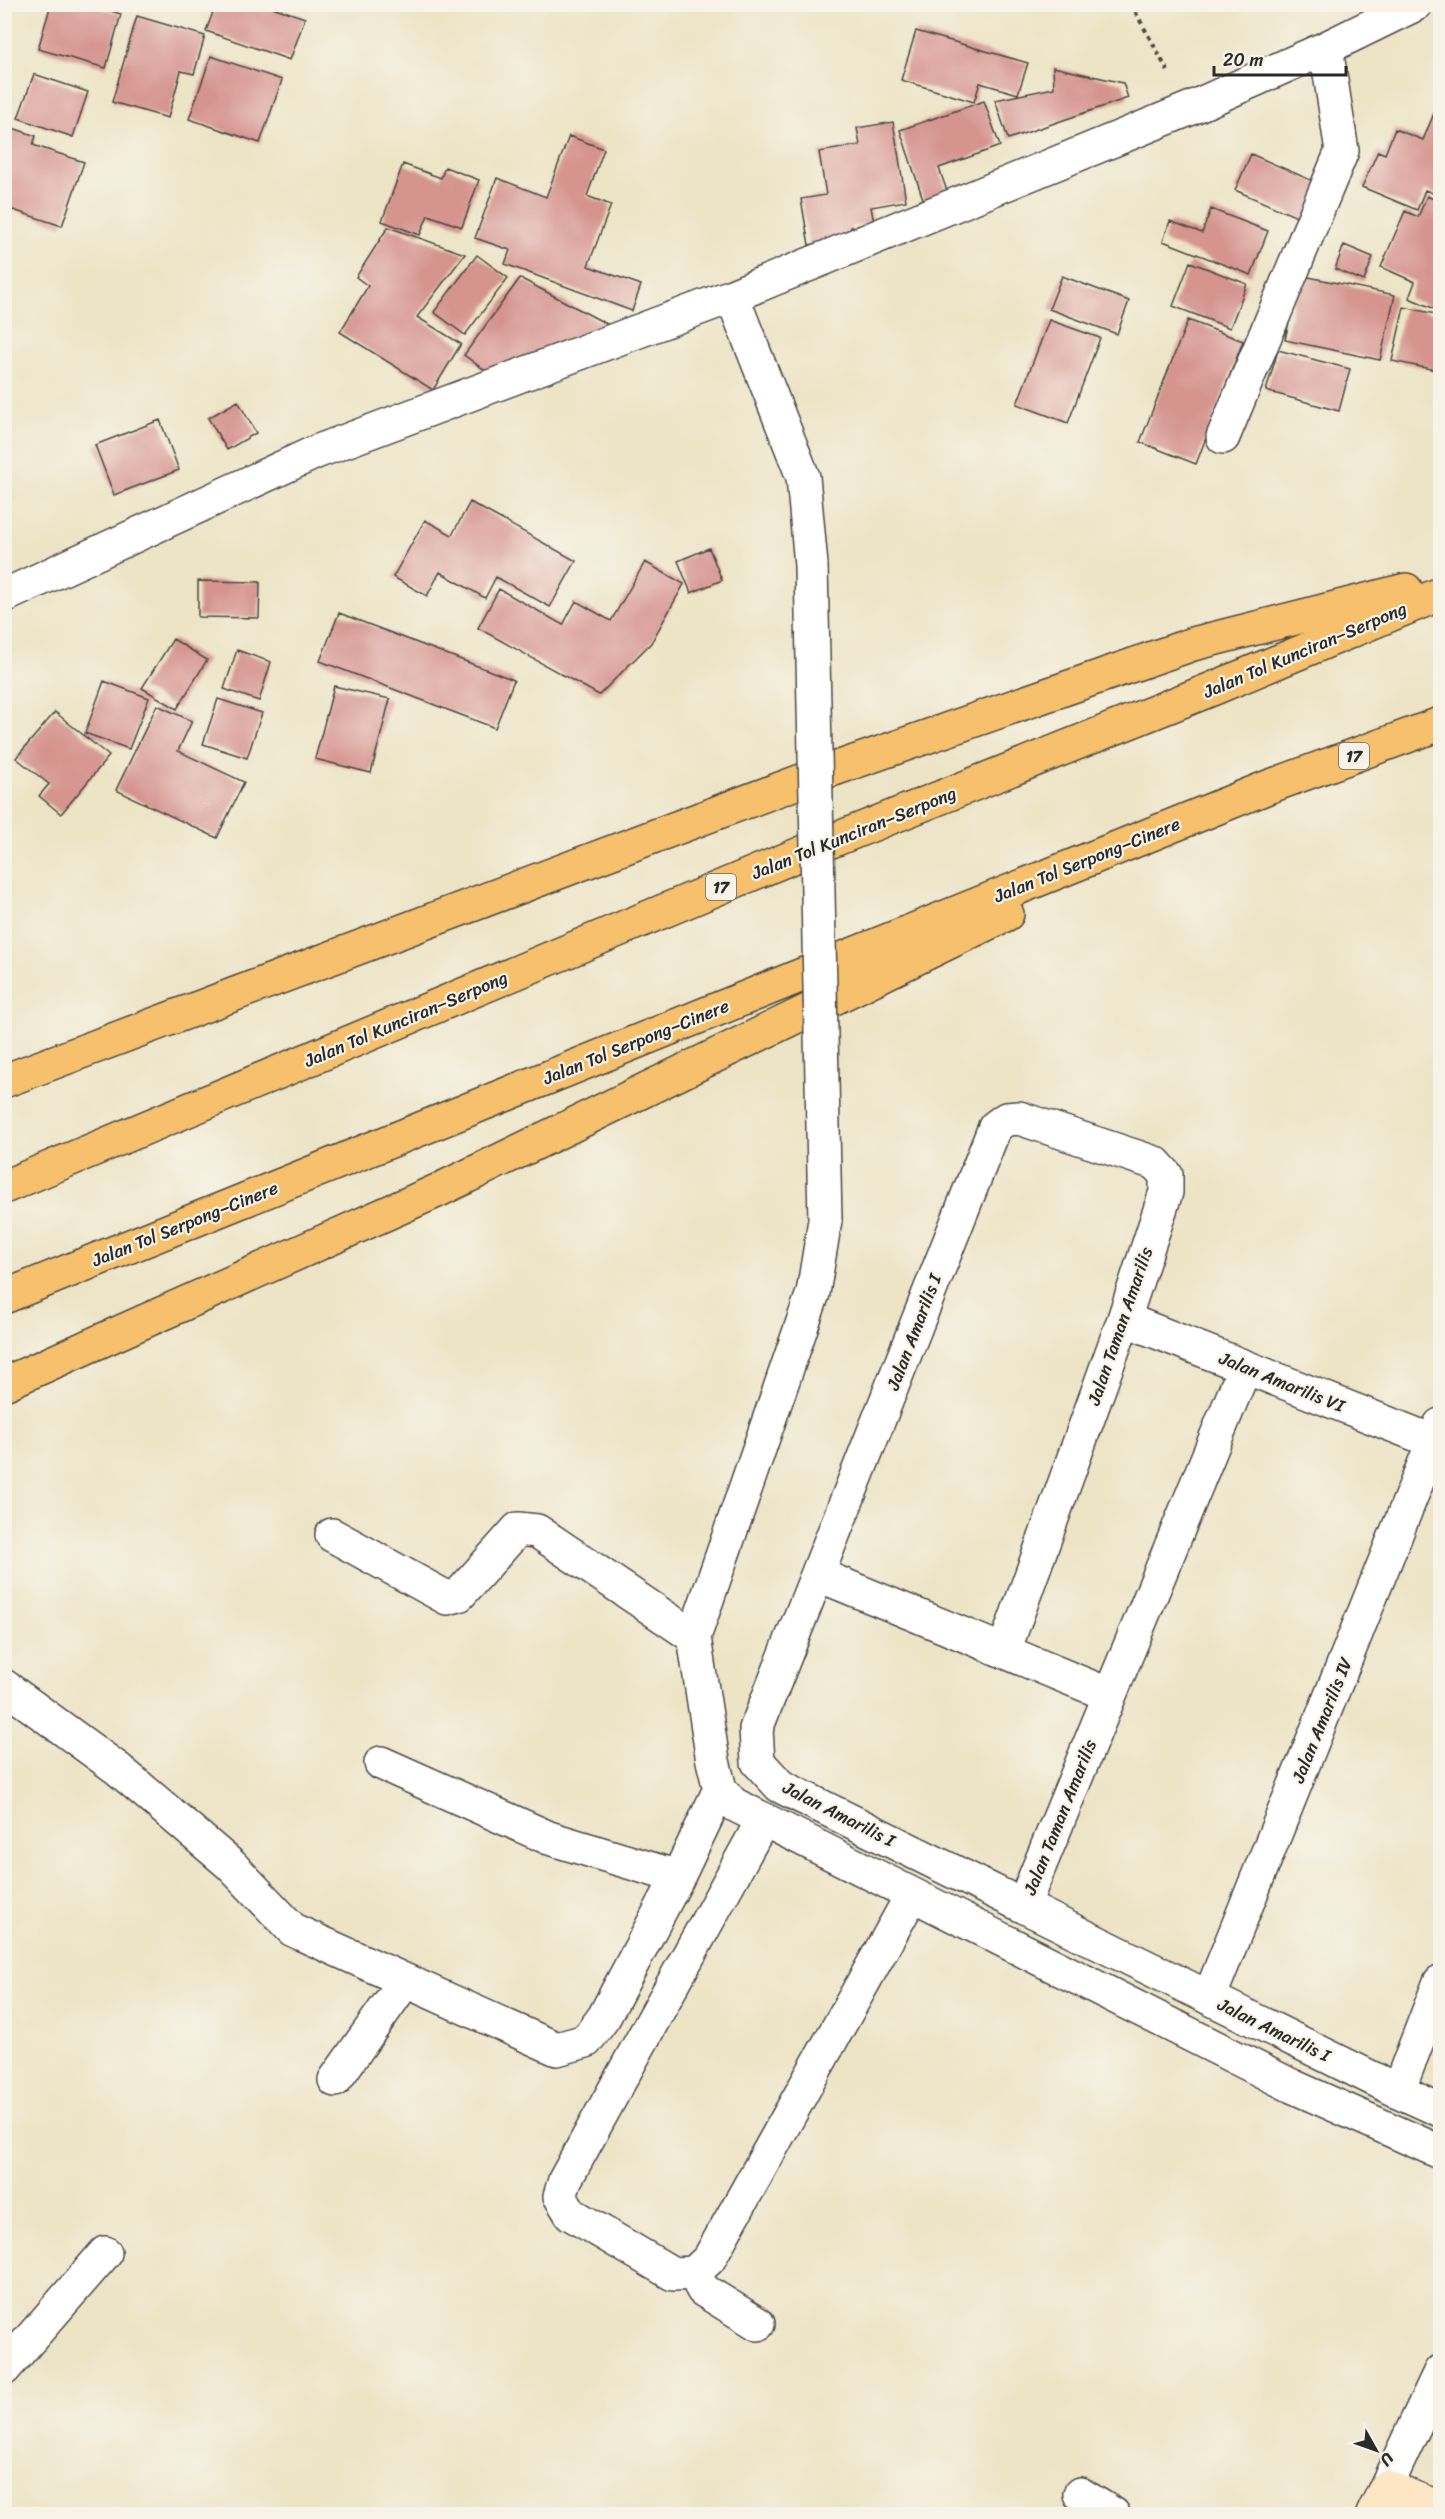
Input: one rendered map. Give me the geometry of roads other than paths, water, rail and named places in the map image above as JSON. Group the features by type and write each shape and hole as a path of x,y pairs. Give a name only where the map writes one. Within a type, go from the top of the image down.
{"highway":[{"path":"4,1081 817,775 1182,648 1440,582"},
{"name":"Jalan Tol Kunciran–Serpong","path":"4,1187 804,852 1212,689 1440,594"},
{"name":"17","path":"1268,788 1440,724"},
{"path":"4,1384 439,1190 1268,788"},
{"name":"Jalan Tol Serpong–Cinere","path":"4,1297 1268,788"}],"street":[{"path":"4,596 316,452 732,296 1188,109 1326,48 1416,4"},
{"path":"1223,437 1342,151 1326,48"},
{"path":"732,296 803,477 811,565 825,1220 813,1293 694,1637 713,1761 720,1788 733,1804 763,1820 1292,2086 1440,2152"},
{"name":"Jalan Taman Amarilis","path":"995,1126 1006,1119 1019,1118 1155,1162 1166,1176 1166,1191 1124,1319 1004,1651"},
{"name":"Jalan Amarilis I","path":"995,1126 819,1575 756,1729 758,1762 780,1786 1440,2110"},
{"name":"Jalan Amarilis VI","path":"1124,1319 1245,1368 1438,1437"},
{"name":"Jalan Taman Amarilis","path":"1023,1906 1245,1368"},
{"name":"Jalan Amarilis IV","path":"1209,1998 1438,1437"},
{"path":"332,1535 447,1598 459,1595 518,1529 537,1531 694,1637"},
{"path":"819,1575 1110,1695"},
{"path":"4,1686 118,1769 231,1864 293,1930 557,2049 586,2040 604,2017 678,1877 720,1788"},
{"path":"381,1763 549,1838 678,1877"},
{"path":"763,1820 577,2159 560,2196 571,2214 673,2274 694,2273 709,2259 912,1895"},
{"path":"335,2080 405,1981"},
{"path":"1398,2091 1440,1982"},
{"path":"4,2369 105,2253"},
{"path":"694,2273 703,2290 758,2325"},
{"path":"1440,2372 1380,2501 1440,2508"},
{"path":"1080,2494 1113,2514"}]}
